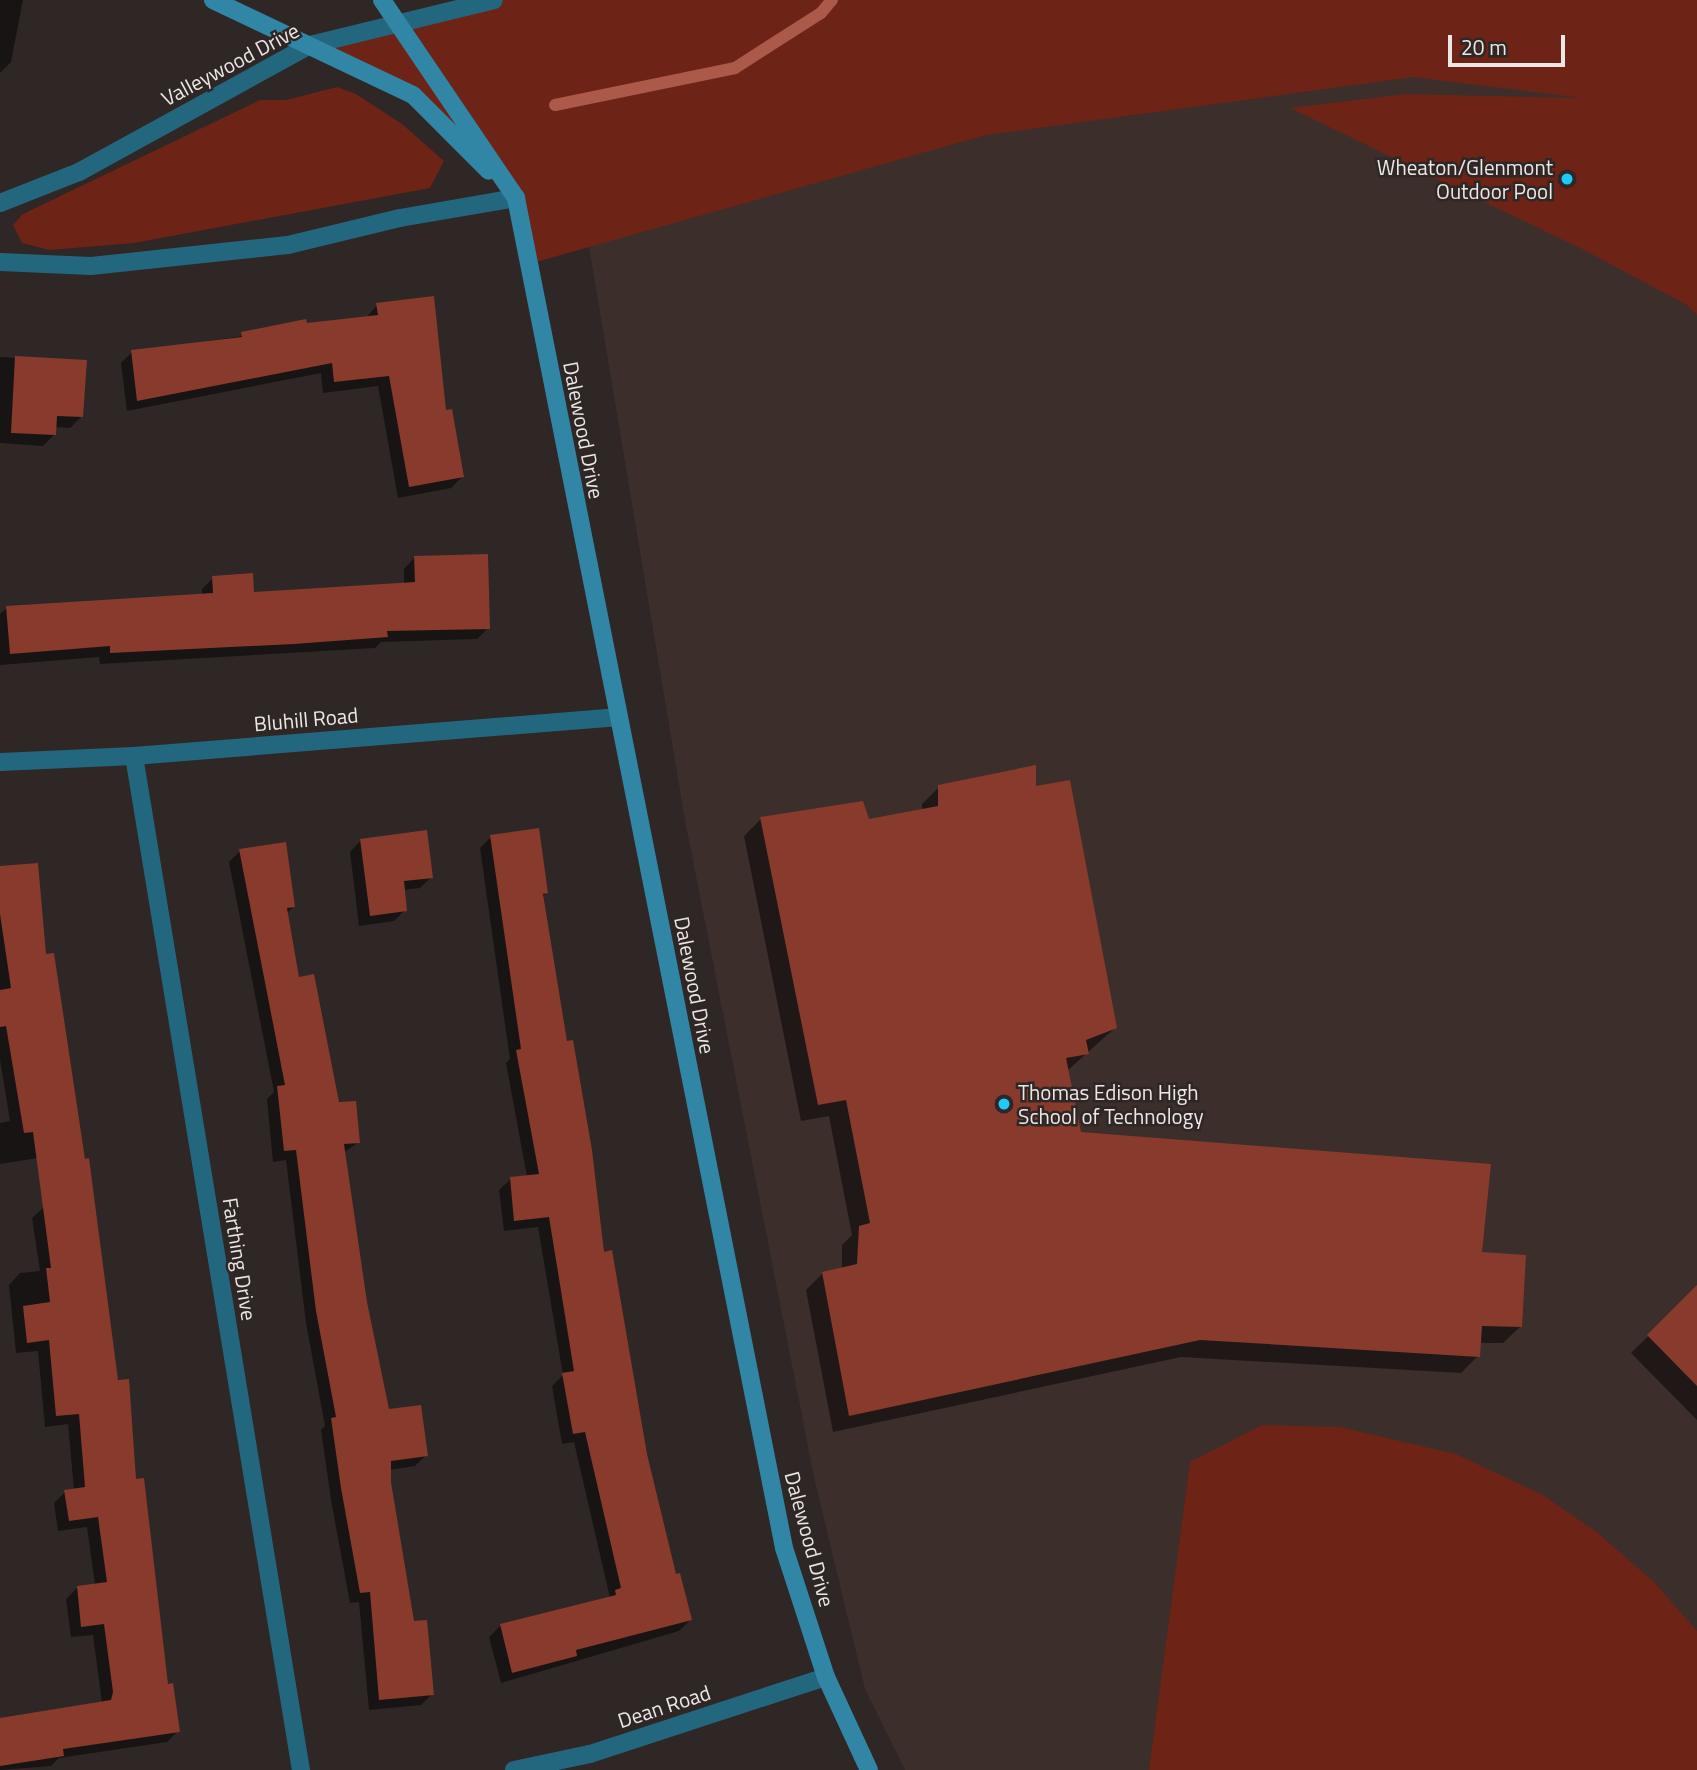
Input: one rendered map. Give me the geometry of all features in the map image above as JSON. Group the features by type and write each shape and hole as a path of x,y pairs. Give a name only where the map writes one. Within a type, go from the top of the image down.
{"street":[{"path":"212,0 413,96 516,198"},
{"name":"Dalewood Drive","path":"382,0 400,22 516,198 616,717 627,742 784,1548 826,1677 869,1770"},
{"name":"Valleywood Drive","path":"0,203 79,172 310,45 494,0"},
{"path":"0,262 90,266 288,245 400,218 516,198"},
{"name":"Bluhill Road","path":"0,762 134,756 616,717"},
{"name":"Farthing Drive","path":"134,756 301,1770"},
{"name":"Dean Road","path":"514,1770 590,1754 826,1677"}],"shaded area":[{"path":"494,0 1697,0 1697,315 1687,305 1584,250 1290,108 1406,94 1582,98 1413,77 986,135 529,264 516,198 413,95 310,45"},
{"path":"1602,0 1697,188 1697,1770 905,1770 865,1689 815,1482 685,820 584,217"},
{"path":"337,87 356,94 402,124 444,161 430,188 134,243 49,250 22,243 13,225 23,214 260,100 286,100"},
{"path":"1262,1425 1340,1427 1456,1454 1543,1495 1598,1533 1654,1582 1697,1631 1697,1770 1149,1770 1190,1462"}],"building":[{"path":"434,296 446,410 452,409 464,477 409,487 389,376 334,382 332,363 137,401 131,350 242,337 241,332 306,319 307,323 378,315 376,303"},
{"path":"15,356 87,360 83,417 57,416 56,435 11,433"},
{"path":"488,554 490,629 387,631 388,637 294,644 110,653 110,646 10,654 6,606 213,593 212,576 253,573 254,592 415,582 414,556"},
{"name":"Thomas Edison High School of Technology","path":"1036,765 1036,786 1070,780 1117,1028 1086,1040 1089,1054 1066,1058 1081,1132 1491,1164 1482,1252 1526,1255 1522,1327 1482,1326 1480,1357 1200,1340 849,1416 822,1272 857,1264 859,1226 870,1223 846,1100 818,1105 760,817 863,801 869,819 938,806 938,785"},
{"path":"539,828 548,893 543,894 567,1041 573,1040 592,1150 604,1252 612,1250 647,1454 676,1574 680,1573 692,1620 576,1650 577,1656 512,1673 500,1624 616,1595 615,1590 621,1588 585,1432 573,1434 562,1373 574,1371 549,1217 514,1221 510,1177 539,1174 516,1050 521,1049 490,835"},
{"path":"427,830 433,878 404,881 407,911 370,916 360,839"},
{"path":"286,842 295,907 287,908 299,977 314,974 339,1102 356,1101 360,1143 344,1144 367,1302 389,1409 421,1405 428,1456 391,1461 391,1482 414,1621 427,1620 434,1695 379,1700 370,1592 360,1593 341,1488 331,1418 336,1417 316,1311 296,1150 284,1151 277,1086 285,1085 239,849"},
{"path":"38,863 46,954 54,953 85,1159 89,1158 118,1380 129,1379 136,1479 144,1478 168,1684 173,1683 180,1732 63,1749 64,1756 0,1766 0,1718 111,1700 113,1692 104,1624 81,1627 77,1586 107,1582 98,1517 69,1521 64,1490 85,1487 79,1414 56,1416 49,1340 27,1343 23,1306 50,1302 46,1268 51,1268 33,1132 24,1133 6,1026 0,1027 0,990 11,988 0,914 0,866"},
{"path":"1697,1285 1697,1386 1647,1335"}],"waterway":[{"path":"555,105 735,68 821,13 832,0"}],"place":[{"name":"Wheaton/Glenmont Outdoor Pool","path":"1567,179"},
{"name":"Thomas Edison High School of Technology","path":"1004,1104"}]}
